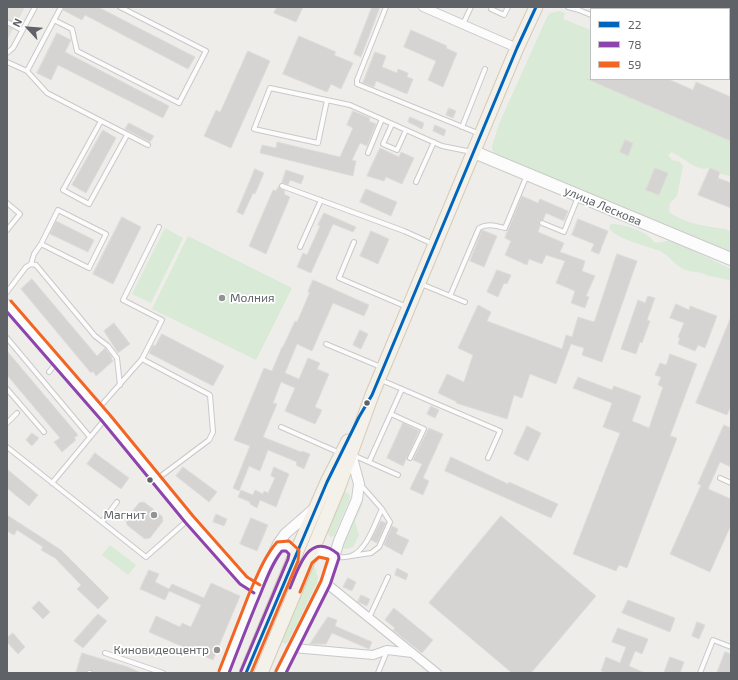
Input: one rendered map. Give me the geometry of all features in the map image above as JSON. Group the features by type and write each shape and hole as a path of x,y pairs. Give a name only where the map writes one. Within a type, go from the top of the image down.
{"main road":[{"path":"261,673 338,489 346,454 359,417 372,395 482,135 517,48 536,7"},
{"name":"улица Лескова","path":"474,152 731,259"},
{"path":"246,673 293,560 317,507 346,454"}],"street":[{"path":"423,7 517,48"},
{"path":"7,304 106,418 189,519 244,581 257,589"},
{"path":"280,673 326,583 339,541 357,499 359,484 346,454"},
{"path":"224,673 257,589 274,551 285,534 317,507"},
{"path":"274,551 280,546 288,546 294,552 293,560"},
{"path":"309,557 319,551 324,551 334,557"},
{"path":"326,583 437,673"},
{"path":"387,650 392,637"},
{"path":"293,648 373,655 387,650 412,653"}],"lane":[{"path":"7,53 13,48 35,7"},
{"path":"28,71 61,7"},
{"path":"54,20 72,29 77,51 179,104 206,51 120,7"},
{"path":"386,7 357,80 357,84 482,135"},
{"path":"464,24 471,7"},
{"path":"492,7 491,9 504,15 508,7"},
{"path":"568,7 590,15"},
{"path":"7,23 22,30"},
{"path":"7,62 28,71 48,93 148,145"},
{"path":"462,127 485,69"},
{"path":"327,100 318,143 254,129 270,88 327,100 350,105 442,146 474,152"},
{"path":"368,153 382,120"},
{"path":"101,121 63,190 89,204 127,135"},
{"path":"392,124 383,144 397,150 406,130"},
{"path":"416,182 434,142"},
{"path":"450,296 479,228 495,225 505,228 527,174"},
{"path":"282,186 404,231 435,245"},
{"path":"542,224 564,232 579,196"},
{"path":"300,247 320,200"},
{"path":"7,203 20,214 7,230"},
{"path":"7,292 30,264 58,210 106,234 89,268 41,244"},
{"path":"98,409 142,359 162,320 123,300 159,227"},
{"path":"354,242 339,278 408,308"},
{"path":"30,264 36,265 95,336 108,346 118,358 120,385"},
{"path":"419,283 465,302"},
{"path":"7,338 90,437"},
{"path":"326,344 381,374 402,389 500,432 488,458"},
{"path":"142,359 210,394 212,432 208,440 157,479"},
{"path":"48,372 57,362"},
{"path":"7,389 44,432"},
{"path":"369,462 402,389"},
{"path":"7,423 16,413"},
{"path":"391,414 424,428 410,458"},
{"path":"52,483 106,418"},
{"path":"281,427 398,475"},
{"path":"7,447 146,557 189,519"},
{"path":"720,478 731,483"},
{"path":"334,557 371,553 379,547 390,522 382,509 359,484"},
{"path":"102,522 117,502"},
{"path":"351,556 362,548 367,542 382,509"},
{"path":"369,618 388,577"},
{"path":"700,673 713,640 731,647"},
{"path":"378,673 387,650"},
{"path":"105,653 163,673"}],"shaded area":[{"path":"7,7 23,7 24,9 7,40"}],"green space":[{"path":"560,11 565,13 563,19 590,30 589,80 731,141 731,176 722,174 710,168 704,169 696,167 672,152 668,155 672,160 680,162 683,166 677,196 670,203 669,212 689,222 725,229 731,232 731,255 502,160 492,150 499,124 550,13"},
{"path":"611,224 622,225 641,231 654,242 659,243 673,241 731,269 731,281 684,270 662,252 618,236 609,228"},
{"path":"165,228 183,238 151,303 132,294"},
{"name":"Молния","path":"188,236 292,288 256,360 152,309"},
{"path":"346,492 349,494 350,498 334,536 330,537 328,534 328,526 343,493"},
{"path":"363,503 355,521 359,535 353,547 346,549 343,548 360,504"},
{"path":"110,545 136,565 128,575 102,555"},
{"path":"314,565 318,577 317,583 286,644 279,641 311,566"}],"building":[{"path":"64,7 98,7 195,57 188,69 85,15 82,20 63,10"},
{"path":"277,7 303,7 296,22 274,13"},
{"path":"372,7 380,7 361,57 354,54"},
{"path":"411,30 447,46 446,48 457,53 443,87 428,80 436,61 404,47"},
{"path":"57,33 71,40 65,52 169,106 163,118 58,65 51,80 37,73"},
{"path":"299,36 336,52 334,55 353,63 341,89 331,84 327,92 283,74"},
{"path":"248,51 270,61 231,148 204,136 216,110 220,112"},
{"path":"375,52 386,56 382,67 397,73 398,69 408,73 407,77 413,79 407,94 376,81 374,87 363,83"},
{"path":"587,79 670,80 693,90 696,82 731,97 731,141"},
{"path":"449,108 456,111 453,118 446,115"},
{"path":"353,111 370,118 369,121 376,124 367,146 360,143 352,160 356,161 353,176 260,153 262,145 276,148 277,142 340,157 353,128 347,125"},
{"path":"410,117 424,123 422,129 408,122"},
{"path":"129,123 154,136 150,142 125,129"},
{"path":"435,125 446,130 444,136 433,131"},
{"path":"103,130 116,138 86,193 72,185"},
{"path":"625,140 633,143 628,156 620,152"},
{"path":"380,148 399,157 401,152 414,158 402,184 386,177 384,181 367,176"},
{"path":"655,168 668,173 659,195 646,190"},
{"path":"710,168 720,172 718,178 731,183 731,208 698,195"},
{"path":"255,169 264,173 255,194 253,193 243,215 237,212"},
{"path":"286,170 304,176 301,184 290,180 288,185 282,183"},
{"path":"278,187 285,191 284,194 290,197 266,254 249,246 273,190 276,191"},
{"path":"366,189 397,202 391,216 360,202"},
{"path":"522,196 538,203 540,199 568,211 564,221 546,213 543,220 539,221 540,226 538,232 564,243 560,252 585,261 582,271 595,276 586,296 589,297 585,308 571,303 575,291 556,283 565,261 546,255 542,264 529,259 527,265 505,255 511,241 505,238"},
{"path":"324,213 356,227 353,232 333,224 311,273 297,267 303,253 307,255"},
{"path":"122,217 141,227 113,284 93,274"},
{"path":"578,219 608,231 599,254 591,251 594,244 572,235"},
{"path":"56,221 94,240 88,252 50,234"},
{"path":"482,230 497,236 484,267 470,261"},
{"path":"371,231 389,239 378,264 360,256"},
{"path":"617,254 637,261 602,362 582,355 584,348 571,344 556,384 530,374 522,398 514,395 507,419 456,403 457,402 438,393 447,374 464,382 473,355 458,348 478,305 491,312 487,321 562,349 566,335 572,337 578,317 594,322"},
{"path":"497,270 511,275 507,284 504,283 498,297 487,292"},
{"path":"32,279 97,356 105,348 112,357 111,358 113,361 96,376 93,371 91,373 21,289"},
{"path":"313,280 369,305 364,316 333,303 312,351 297,344 285,373 299,379 308,358 320,363 317,369 329,374 315,407 322,410 315,424 285,411 295,388 281,382 273,403 277,404 263,437 310,454 304,469 296,465 297,462 268,450 260,471 249,466 239,491 233,488 250,446 234,440 264,368 272,371 295,321 297,322 310,292 308,292"},
{"path":"648,296 655,298 647,320 650,321 642,343 640,342 636,354 621,349 638,300 645,303"},
{"path":"676,304 689,310 690,306 717,316 705,348 698,345 695,351 678,344 680,338 678,337 684,323 670,318"},
{"path":"731,317 731,406 727,415 696,403"},
{"path":"114,323 130,344 118,353 104,331"},
{"path":"360,330 368,334 361,349 353,345"},
{"path":"162,334 224,366 213,386 149,353 153,345 155,346"},
{"path":"7,351 78,435 74,438 76,440 62,452 54,442 60,438 7,375"},
{"path":"670,354 697,364 670,436 677,438 627,568 619,565 616,571 573,554 620,433 603,427 612,403 573,388 578,377 612,390 614,386 641,396 632,421 649,428 663,387 658,385 661,377 655,375 660,363 666,365"},
{"path":"431,406 439,410 435,418 427,414"},
{"path":"403,423 419,431 403,466 387,458"},
{"path":"724,425 731,428 731,467 720,462 708,489 731,499 731,525 710,572 670,554 701,485 698,484"},
{"path":"527,426 541,433 528,461 514,454"},
{"path":"429,428 443,434 423,478 429,481 423,495 410,489 422,464 413,460"},
{"path":"32,433 39,438 32,446 26,440"},
{"path":"95,453 129,478 121,489 87,464"},
{"path":"451,457 508,484 509,482 558,504 551,518 445,471"},
{"path":"183,467 217,492 209,502 176,476"},
{"path":"274,467 289,474 276,507 260,500 257,508 250,504 250,502 238,497 241,490 253,495 255,490 263,494 264,491 268,493 275,478 271,476"},
{"path":"7,469 38,495 29,506 7,488"},
{"path":"144,502 162,516 163,521 150,538 145,539 127,525 126,519 139,503"},
{"path":"216,514 227,519 224,526 213,522"},
{"path":"7,515 61,550 109,598 98,609 77,589 81,585 55,558 41,550 43,547 17,530 14,535 7,531"},
{"path":"501,516 596,596 531,673 512,673 429,603"},
{"path":"251,518 268,525 257,551 240,544"},
{"path":"381,521 386,523 377,543 371,540"},
{"path":"392,526 398,529 396,534 409,540 402,555 384,545"},
{"path":"397,568 408,574 406,580 395,575"},
{"path":"149,570 159,574 155,582 169,589 172,584 204,598 211,583 240,596 213,660 149,632 156,616 180,627 182,623 191,627 201,605 169,591 165,600 140,589"},
{"path":"348,578 356,582 352,591 343,587"},
{"path":"361,595 370,599 367,606 358,602"},
{"path":"628,600 675,618 670,632 622,613"},
{"path":"39,601 50,612 43,619 32,608"},
{"path":"394,608 433,640 422,653 393,630 395,628 385,620"},
{"path":"98,614 107,621 83,648 74,641"},
{"path":"328,617 337,620 335,626 372,642 369,649 332,633 326,644 310,644"},
{"path":"697,622 705,625 699,639 692,636"},
{"path":"618,628 648,639 642,654 635,651 629,666 645,673 606,673 601,671 606,657 620,663 626,647 612,642"},
{"path":"13,633 25,647 18,654 7,642 7,638"},
{"path":"147,646 157,650 155,656 144,652"},
{"path":"725,652 731,654 731,673 717,673"},
{"path":"82,653 128,667 141,673 93,673 90,670 87,670 86,673 76,673"},
{"path":"670,657 684,662 680,673 664,673"}],"transit line":[{"name":"22","path":"246,673 327,482 359,417 372,395 517,48 536,7"},
{"name":"59","path":"11,301 110,415 193,516 247,577 260,585"},
{"name":"78","path":"7,312 102,421 185,522 240,584 254,593"},
{"name":"59","path":"219,671 249,594 265,560 277,542 289,541 299,550 298,561 251,673"},
{"name":"78","path":"286,673 330,585 339,558 338,554 328,548 320,546 312,549 306,554 301,562 290,588"},
{"name":"78","path":"229,673 275,561 282,551 286,551 289,554 288,559 241,671"},
{"name":"59","path":"276,671 321,581 328,559 319,557 312,563 300,592"}],"place":[{"name":"Молния","path":"222,298"},
{"name":"Магнит","path":"154,515"},
{"name":"Киновидеоцентр","path":"217,650"}]}
